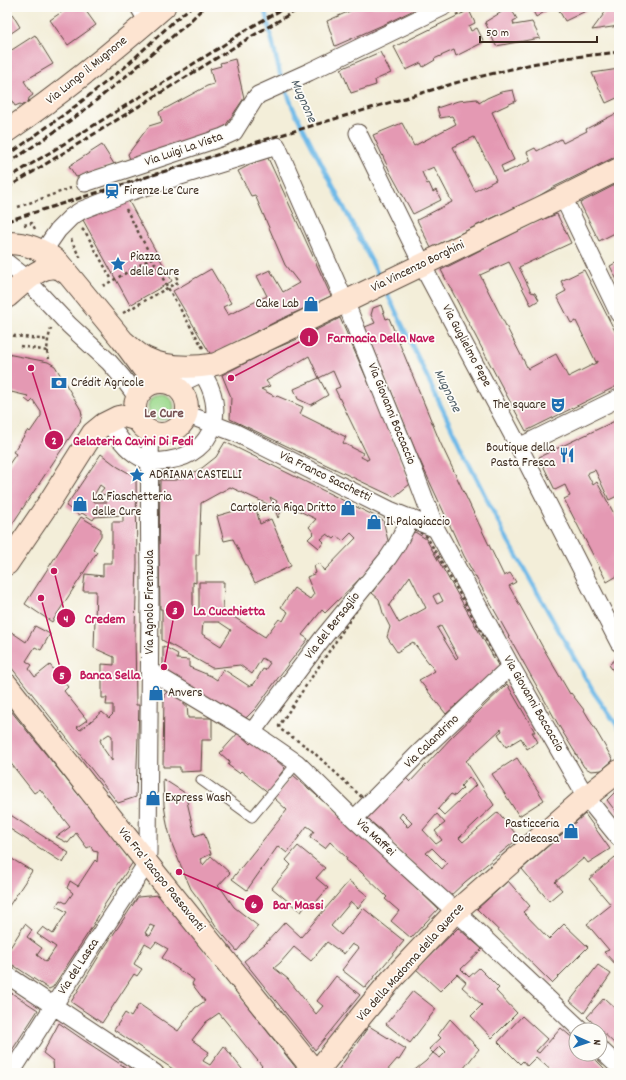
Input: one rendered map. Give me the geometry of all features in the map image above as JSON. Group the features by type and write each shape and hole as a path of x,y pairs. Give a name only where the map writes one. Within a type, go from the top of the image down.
{"street":[{"name":"Via Lungo il Mugnone","path":"7,131 88,71 143,14 164,7"},
{"name":"Via Luigi La Vista","path":"85,183 234,132 258,95 443,7"},
{"name":"Via Guglielmo Pepe","path":"358,133 414,268 519,447 619,643"},
{"name":"Via Giovanni Boccaccio","path":"46,254 51,240 71,217 82,210 119,196 277,146 345,302 436,529 511,666 586,797 619,838"},
{"name":"Via Vincenzo Borghini","path":"208,363 345,302 619,169"},
{"path":"563,196 619,314"},
{"path":"7,243 28,246 46,254 58,262 123,341 154,383"},
{"path":"7,263 21,274 69,325 117,371 137,397"},
{"path":"7,297 40,271 51,267 60,268 66,272"},
{"path":"123,341 144,358 162,364 184,367 208,363"},
{"path":"175,386 208,363"},
{"path":"103,425 115,433 126,447 141,458 149,461 178,459 188,455 204,442 214,424 216,409 209,384 208,363"},
{"path":"7,564 90,438 103,425 118,417 124,416 144,426 159,433 173,431 179,426 184,420 186,414 187,405 185,398 179,389 166,382 154,383 144,388 137,397 135,407 144,426 149,461"},
{"path":"519,447 619,398"},
{"path":"186,414 214,424"},
{"name":"Via Franco Sacchetti","path":"214,424 236,433 383,506 410,525 436,529"},
{"name":"Via Agnolo Firenzuola","path":"147,863 150,671 149,461"},
{"name":"Via del Bersaglio","path":"252,732 322,639 388,558 410,525"},
{"name":"Via Calandrino","path":"354,819 420,752 511,666"},
{"name":"Via Maffei","path":"150,671 252,732 298,763 354,819 468,923 572,1022"},
{"name":"Via Fra' Iacopo Passavanti","path":"7,685 147,863 316,1073"},
{"name":"Via della Madonna della Querce","path":"316,1073 391,980 455,912 586,797 619,771"},
{"name":"Via del Lasca","path":"11,1073 147,863"},
{"path":"7,975 155,1073"},
{"path":"608,1057 619,1067"}],"lane":[{"path":"201,780 252,817 298,763"}],"path":[{"path":"18,207 85,183"},
{"path":"119,196 208,363"},
{"path":"86,233 112,280"},
{"path":"107,292 103,286 152,258"},
{"path":"123,314 178,282 175,271"},
{"path":"119,308 127,318"},
{"path":"7,335 48,340 47,351 49,359"},
{"path":"20,346 47,351"},
{"path":"366,801 310,749 280,729 279,726 284,716 410,525"}],"green space":[{"path":"161,394 170,398 174,407 170,416 161,420 152,416 148,407 152,398"}],"building":[{"path":"7,7 20,27 7,36"},
{"path":"69,7 83,7 96,25 68,45 50,20"},
{"path":"359,7 420,7 335,46 327,21"},
{"path":"510,7 517,19 513,21 514,25 532,22 540,38 496,46 485,22"},
{"path":"531,7 553,7 536,17"},
{"path":"557,7 589,7 590,9 565,21"},
{"path":"609,7 619,7 619,26 592,30"},
{"path":"469,10 475,23 469,26 471,31 477,28 484,42 456,56 454,50 434,59 435,60 423,67 421,63 406,70 394,47"},
{"path":"35,35 53,64 24,81 33,95 29,98 26,105 20,104 15,106 7,93 7,59 9,57 7,53"},
{"path":"380,52 391,73 375,80 376,85 351,93 341,69"},
{"path":"235,59 244,98 222,131 131,162 128,154 149,126 162,122 159,112 207,86 214,84 210,69 221,66 220,63"},
{"path":"619,69 619,97 606,103 592,73"},
{"path":"513,90 516,101 492,112 514,160 501,166 504,173 531,161 527,152 535,148 537,151 561,139 563,143 587,131 586,129 615,114 619,123 619,155 554,187 532,200 431,248 417,220 452,202 434,167 422,172 427,184 429,183 433,192 436,190 441,200 413,214 390,172 373,135 402,123 414,146 456,124 452,116 440,118 437,108 458,101 477,99 479,103 501,92","holes":["474,137 496,180 475,191 453,147"]},
{"path":"102,145 114,164 93,173 76,177 69,166"},
{"path":"267,156 331,296 277,321 211,355 173,291 211,269 231,303 223,307 228,315 267,296 257,276 270,270 283,292 299,283 285,265 255,195 251,196 238,171"},
{"path":"619,183 619,237 616,238 615,233 599,241 580,203"},
{"path":"126,196 172,281 130,305 83,220"},
{"path":"557,214 571,243 519,267 531,292 535,293 539,300 531,305 509,262 480,275 528,369 556,354 568,377 598,362 596,362 576,321 571,323 557,296 566,291 561,281 584,270 619,339 619,385 526,431 441,270 534,223"},
{"path":"619,261 619,284 610,266"},
{"path":"381,305 386,319 389,318 440,442 504,576 510,573 516,582 509,586 570,694 571,693 584,710 613,760 602,770 591,771 584,767 559,726 464,556 416,452 365,327 375,323 371,315 373,308"},
{"path":"340,318 387,425 410,484 394,497 230,419 231,397 222,375 267,352 300,338","holes":["309,356 319,378 333,371 340,387 335,389 369,459 367,460 361,457 363,453 343,443 346,437 300,414 303,407 277,396 276,397 261,389 270,386 266,381"]},
{"path":"7,354 48,362 55,366 81,410 82,415 80,422 7,532 7,467 16,454 13,452 28,430 30,432 41,416 41,412 33,400 30,403 25,399 28,396 7,391"},
{"path":"319,378 328,395 311,405 298,399 294,389"},
{"path":"619,419 619,495 609,500 595,470 587,473 593,485 597,482 619,523 619,575 607,582 564,499 570,496 565,485 555,490 539,457"},
{"path":"225,442 383,520 390,549 325,613 322,610 302,635 308,639 256,708 243,719 163,673 163,646 178,654 177,659 189,660 189,667 217,680 223,669 249,686 254,684 263,669 265,670 270,663 262,658 252,674 240,665 212,668 162,640 159,554 160,480 176,480 183,478 202,468 216,457","holes":["230,487 274,507 278,518 285,504 316,519 309,527 314,533 308,539 319,548 324,542 321,539 327,534 334,539 337,536 343,541 351,533 356,538 324,571 319,563 314,566 316,573 307,577 314,594 310,599 294,588 281,607 288,612 283,621 279,619 265,637 223,610 224,582 199,582 199,610 193,609 193,582 196,583 196,555 199,555 201,503","270,497 277,501 274,507","203,622 219,622 231,630 221,646 202,634"]},
{"path":"101,454 118,467 136,477 136,705 139,705 136,797 118,803 7,662 7,629 26,642 35,626 50,634 41,650 35,647 26,661 32,665 29,669 35,677 50,665 68,687 64,691 87,720 77,727 80,730 102,712 109,718 113,714 113,705 106,705 107,698 102,698 102,664 114,665 114,657 94,648 96,591 83,591 85,574 103,576 103,563 112,563 112,522 123,522 123,515 95,517 93,520 82,513 79,515 66,506","holes":["100,485 104,488 99,494 108,495 107,502 95,502 91,500","109,734 112,736 112,761 103,748 100,740"]},
{"path":"255,505 260,524 271,519 291,566 255,583 233,539 224,541 217,516"},
{"path":"81,517 101,529 101,536 93,549 97,552 52,622 25,604"},
{"path":"415,532 426,539 499,667 446,714 419,680 435,671 413,642 397,652 387,637 390,627 383,613 379,599 372,593 409,535","holes":["410,576 426,608 399,623 389,605","439,593 443,601 437,604 433,596","441,626 458,657 456,659 437,628"]},
{"path":"619,656 619,674 617,676 609,665"},
{"path":"507,684 535,732 532,732 538,742 527,749 521,738 506,747 498,734 502,731 501,729 466,761 494,805 459,838 463,842 498,812 519,838 465,882 448,898 391,842 381,830 365,817 403,775 410,782 452,737","holes":["469,777 476,785 444,815 438,809 451,794 455,796 463,788 461,786","402,813 412,823 408,827 399,817","437,814 445,823 435,831 442,840 436,844 423,830","432,848 447,863 442,869 426,853"]},
{"path":"170,689 184,699 184,705 187,705 188,718 212,718 212,740 202,740 201,771 180,772 180,767 163,767 164,695"},
{"path":"7,706 133,862 53,987 49,989 7,961 7,950 8,951 25,924 32,930 27,937 42,948 37,955 46,962 56,947 37,934 43,927 53,934 67,912 56,906 60,900 66,903 73,893 67,888 70,881 78,886 95,860 97,862 98,852 93,851 91,846 87,848 76,833 68,843 56,837 70,827 40,789 34,793 9,761 7,763"},
{"path":"238,733 250,744 254,740 285,768 279,776 282,778 269,793 241,771 239,773 228,765 230,762 220,753"},
{"path":"517,758 544,800 519,816 492,774"},
{"path":"293,775 346,821 438,909 411,938 391,921 399,911 385,899 387,897 359,870 346,860 347,858 330,842 325,848 310,837 314,831 307,826 287,853 278,846 247,890 232,879 287,810 274,798"},
{"path":"163,779 185,793 195,836 204,833 211,854 200,859 203,865 211,856 230,873 218,886 234,907 258,926 237,951 218,929 191,889 181,866 172,844 167,824 164,805"},
{"path":"619,788 619,816 607,800"},
{"path":"9,814 69,853 63,863 7,827 7,817"},
{"path":"585,814 610,849 588,863 584,858 555,882 562,890 549,901 522,869"},
{"path":"298,846 325,868 316,878 328,888 311,908 306,905 301,912 272,888 291,865 286,860"},
{"path":"7,856 32,871 7,909"},
{"path":"615,857 619,861 619,968 604,952 609,950 587,924 611,905 589,879"},
{"path":"349,881 368,896 358,908 351,902 331,926 341,935 363,908 404,941 365,988 342,970 359,948 352,944 344,954 327,942 311,961 294,947 274,968 288,979 316,1014 323,1006 317,1001 336,976 360,995 315,1050 244,961 265,944 285,922 301,937"},
{"path":"508,881 530,906 523,912 549,939 564,924 588,947 552,983 477,909"},
{"path":"159,895 300,1073 264,1073 259,1069 262,1066 219,1013 206,1022 192,1040 209,1052 203,1061 210,1065 224,1046 245,1073 179,1073 114,1030 125,1013 131,1017 139,1004 178,1031 195,1008 205,1001 192,984 194,980 162,958 168,949 156,942 152,947 145,943 134,964 142,969 137,976 134,974 102,1023 71,1002 102,951 138,897","holes":["150,925 155,927 150,936 145,933"]},
{"path":"458,928 482,949 461,969 469,977 479,968 499,988 496,991 517,1013 492,1038 471,1016 482,1005 462,987 466,982 457,974 440,991 416,969"},
{"path":"598,965 611,974 584,1013 570,1001"},
{"path":"7,990 38,1010 7,1058 8,1012"},
{"path":"413,991 436,1009 410,1043 386,1024"},
{"path":"604,998 619,1012 619,1048 608,1037 608,1022 592,1022 587,1017"},
{"path":"522,1016 547,1039 536,1051 539,1053 561,1028 568,1034 568,1062 598,1062 608,1072 554,1073 536,1057 527,1066 523,1061 520,1064 498,1042"},
{"path":"450,1019 479,1049 460,1073 411,1073 426,1061 433,1053 429,1049 441,1038 438,1035","holes":["440,1046 446,1052 440,1058 433,1053"]},
{"path":"59,1023 134,1073 54,1073 53,1061 43,1053"},
{"path":"369,1026 406,1049 399,1060 397,1059 385,1073 336,1073"},
{"path":"479,1068 484,1073 475,1073"}],"waterway":[{"name":"Mugnone","path":"264,7 280,74 293,108 380,278"},
{"name":"Mugnone","path":"385,289 464,454 505,535 594,693 619,728"}],"railway":[{"path":"7,156 77,105 125,67 191,7"},
{"path":"7,164 82,112 188,23 204,7"},
{"path":"7,179 246,30 286,7"},
{"path":"7,188 249,38 302,7"},
{"path":"7,221 264,140 462,81 532,64 565,58 619,52"}],"place":[{"name":"Firenze Le Cure","path":"112,191"},
{"name":"Piazza delle Cure","path":"118,264"},
{"name":"Cake Lab","path":"311,304"},
{"name":"Gelateria Cavini Di Fedi","path":"31,368"},
{"name":"Farmacia Della Nave","path":"231,378"},
{"name":"Crédit Agricole","path":"59,383"},
{"name":"The square","path":"558,405"},
{"name":"Boutique della Pasta Fresca","path":"567,455"},
{"name":"ADRIANA CASTELLI","path":"137,475"},
{"name":"La Fiaschetteria delle Cure","path":"80,504"},
{"name":"Cartoleria Riga Dritto","path":"348,508"},
{"name":"Il Palagiaccio","path":"374,522"},
{"name":"Credem","path":"54,571"},
{"name":"Banca Sella","path":"41,598"},
{"name":"La Cucchietta","path":"164,667"},
{"name":"Anvers","path":"156,693"},
{"name":"Express Wash","path":"153,798"},
{"name":"Pasticceria Codecasa","path":"571,831"},
{"name":"Bar Massi","path":"179,872"}],"district":[{"name":"Le Cure","path":"164,414"}]}
